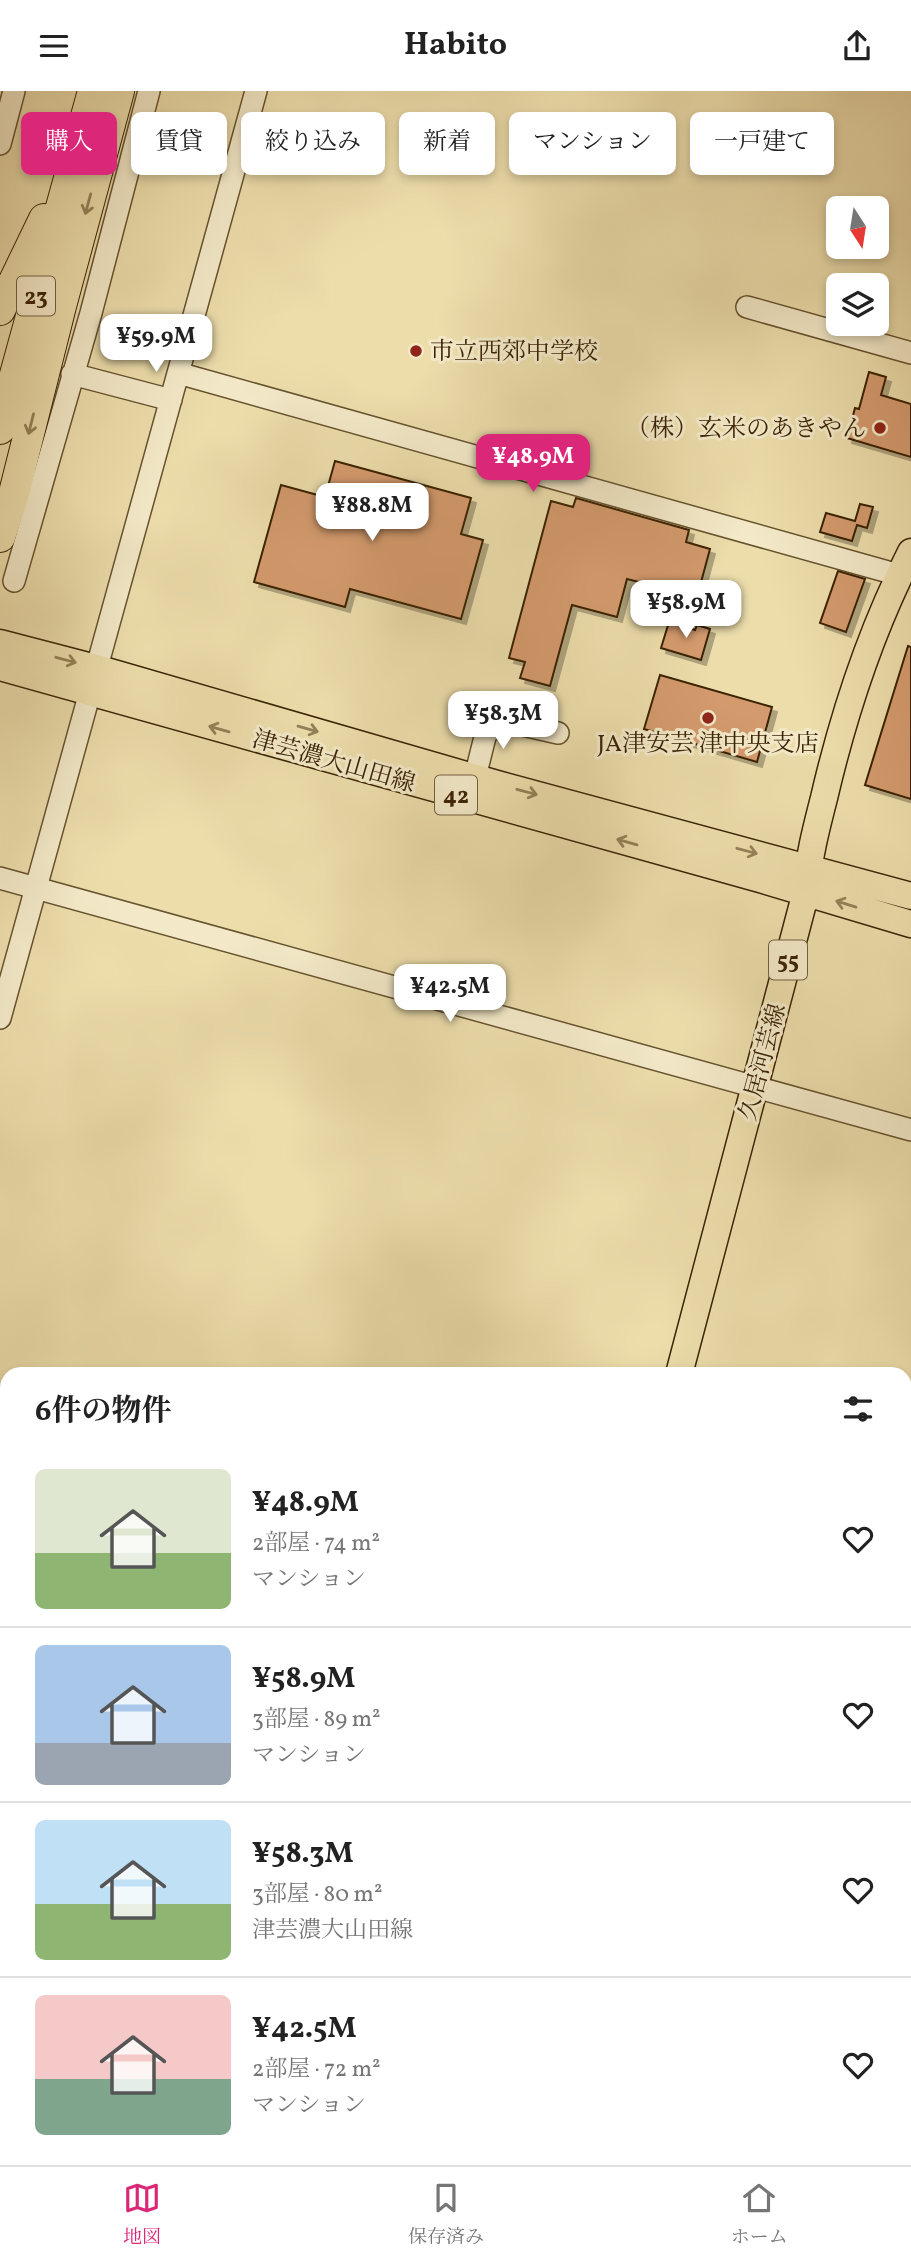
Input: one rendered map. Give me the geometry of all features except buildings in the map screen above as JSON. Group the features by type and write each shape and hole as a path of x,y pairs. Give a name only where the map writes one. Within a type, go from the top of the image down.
{"highway":[{"name":"23","path":"87,112 93,91"},
{"path":"0,537 7,497 119,91"},
{"path":"0,310 67,175"},
{"name":"23","path":"0,429 69,175"}],"main road":[{"name":"久居河芸線","path":"681,1367 756,1087 848,704 863,661 908,559"},
{"name":"津芸濃大山田線","path":"0,643 93,681 472,788 806,879 911,896"},
{"name":"津芸濃大山田線","path":"0,667 93,681"},
{"name":"津芸濃大山田線","path":"806,879 911,924"}],"street":[{"path":"0,144 14,91"},
{"path":"14,581 91,313 149,91"},
{"path":"0,1018 256,91"},
{"path":"61,306 91,313"},
{"path":"747,307 911,353"},
{"path":"178,373 908,559"},
{"path":"72,374 171,400"},
{"path":"472,788 486,733 505,721 558,733"},
{"path":"0,878 911,1131"}],"place":[{"name":"市立西郊中学校","path":"416,351"},
{"name":"（株）玄米のあきやん","path":"880,428"},
{"name":"JA津安芸 津中央支店","path":"708,718"}]}
